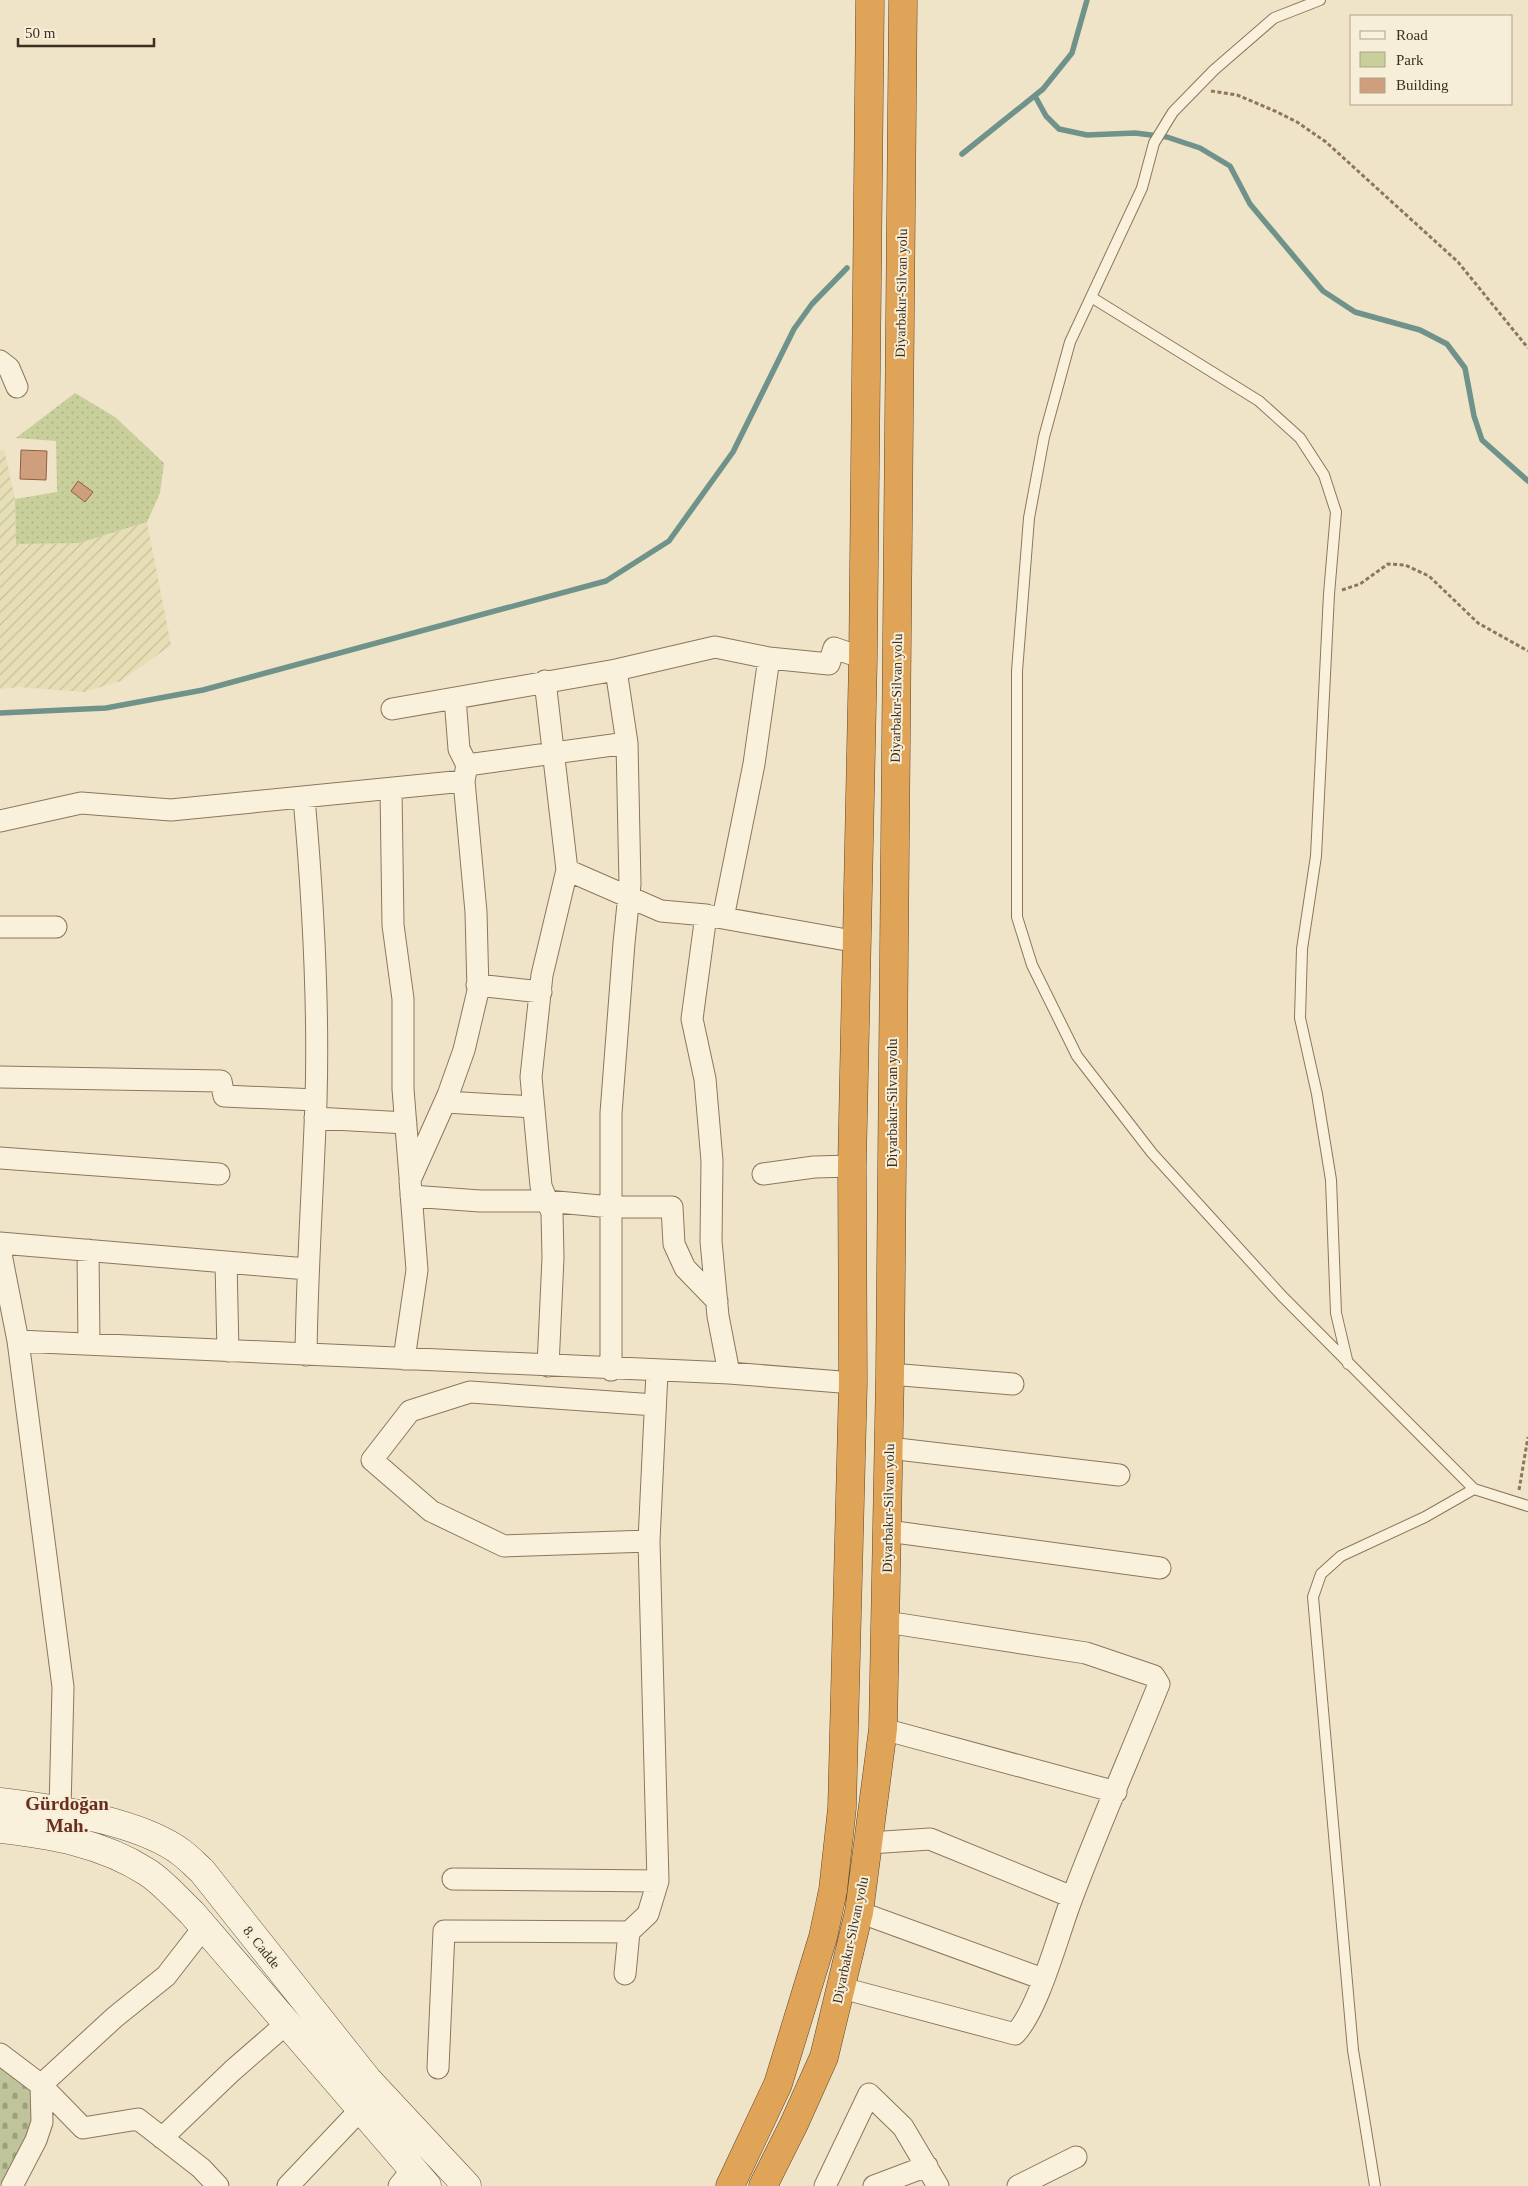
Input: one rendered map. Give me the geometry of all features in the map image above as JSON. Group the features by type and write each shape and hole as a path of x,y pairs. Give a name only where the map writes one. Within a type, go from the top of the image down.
{"highway":[{"name":"Diyarbakır-Silvan yolu","path":"730,2186 778,2084 823,1937 833,1890 842,1808 853,1383 852,1166 858,942 870,0"},
{"name":"Diyarbakır-Silvan yolu","path":"763,2186 794,2124 824,2057 859,1912 883,1729 890,1374 903,0"}],"street":[{"path":"0,361 9,368 17,387"},
{"path":"392,709 616,670 715,647 769,658 829,664 834,648 862,658"},
{"path":"729,1374 717,1302 711,1242 712,1152 705,1079 692,1019 715,917 754,764 769,658"},
{"path":"611,1370 611,1113 629,898 627,743 616,670"},
{"path":"545,681 567,870 540,992 531,1076 541,1186 552,1213 553,1258 548,1366"},
{"path":"410,1188 464,1050 478,985 476,912 466,773 459,749 455,698"},
{"path":"0,820 81,803 171,810 392,789 553,753 627,743"},
{"path":"392,789 393,925 403,999 403,1089 417,1270 404,1360"},
{"path":"304,798 315,926 315,1109 307,1270 306,1355"},
{"path":"567,870 661,911 715,917 858,942"},
{"path":"0,927 56,928"},
{"path":"478,985 540,992"},
{"path":"0,1077 221,1081 224,1096 406,1123"},
{"path":"445,1102 534,1108"},
{"path":"0,1158 219,1174"},
{"path":"763,1174 814,1167 852,1166"},
{"path":"410,1188 480,1201 547,1200 611,1207 672,1207 674,1244 684,1268 717,1302"},
{"path":"0,1243 307,1270"},
{"path":"0,1249 18,1341 63,1687 60,1809"},
{"path":"88,1250 89,1344"},
{"path":"226,1262 228,1351"},
{"path":"18,1341 729,1374 853,1383"},
{"path":"625,1974 629,1932 648,1914 658,1881 649,1541 657,1372"},
{"path":"890,1374 1013,1384"},
{"path":"649,1541 504,1546 431,1511 372,1460 410,1411 470,1392 655,1406"},
{"path":"889,1448 1118,1474"},
{"path":"888,1531 1160,1568"},
{"path":"842,1988 1015,2034 1024,2024 1043,1979 1072,1898 1159,1684 1154,1676 1086,1653 886,1622"},
{"path":"883,1729 1116,1792"},
{"name":"8. Cadde","path":"0,1802 60,1809 145,1833 181,1852 202,1871 368,2080 467,2186"},
{"path":"0,1829 52,1835 109,1851 148,1873 204,1927 360,2110 413,2180"},
{"path":"868,1843 930,1839 1072,1898"},
{"path":"453,1879 658,1881"},
{"path":"859,1912 1043,1979"},
{"path":"12,2186 36,2140 42,2122 41,2085 115,2017 166,1976 204,1927"},
{"path":"438,2068 444,1931 629,1932"},
{"path":"162,2138 232,2071 286,2024"},
{"path":"0,2054 41,2085 83,2128 138,2119 201,2168 218,2186"},
{"path":"826,2186 869,2094 903,2127 938,2186"},
{"path":"288,2186 360,2110"},
{"path":"1019,2186 1076,2157"},
{"path":"874,2186 927,2166"}],"lane":[{"path":"1320,0 1274,18 1214,70 1173,112 1154,143 1142,188 1070,342 1044,438 1029,518 1017,671 1017,917 1032,965 1077,1056 1152,1153 1282,1296 1348,1365 1423,1435 1474,1489 1528,1506"},
{"path":"1091,297 1258,401 1300,438 1324,475 1336,512 1329,594 1316,856 1302,949 1300,1018 1317,1094 1331,1180 1336,1313 1348,1365"},
{"path":"1375,2186 1352,2050 1313,1597 1321,1574 1341,1556 1425,1517 1474,1489"}],"path":[{"path":"1196,89 1237,95 1297,122 1326,142 1458,262 1528,348"},
{"path":"1329,594 1360,584 1388,564 1404,565 1429,576 1478,623 1528,651"},
{"path":"1517,1503 1528,1437"}],"shaded area":[{"path":"4,449 15,499 16,544 79,543 147,522 171,645 121,681 84,692 19,687 0,689 0,451"}],"green space":[{"path":"75,393 115,417 164,463 160,493 147,522 79,543 16,544 15,499 57,492 56,441 16,438"},
{"path":"0,2065 21,2080 38,2100 30,2133 0,2185"}],"building":[{"path":"21,450 47,451 46,480 20,479"},
{"path":"78,481 93,492 85,502 71,491"}],"waterway":[{"path":"962,154 1043,89 1072,53 1087,0"},
{"path":"1035,96 1046,116 1059,129 1087,135 1135,133 1167,137 1200,148 1230,166 1250,204 1323,291 1355,312 1420,330 1447,344 1465,368 1474,416 1482,440 1528,481"},
{"path":"0,713 106,708 203,690 606,581 669,541 733,452 794,329 812,304 847,268"}],"district":[{"name":"Gürdoğan Mah.","path":"67,1814"}]}
